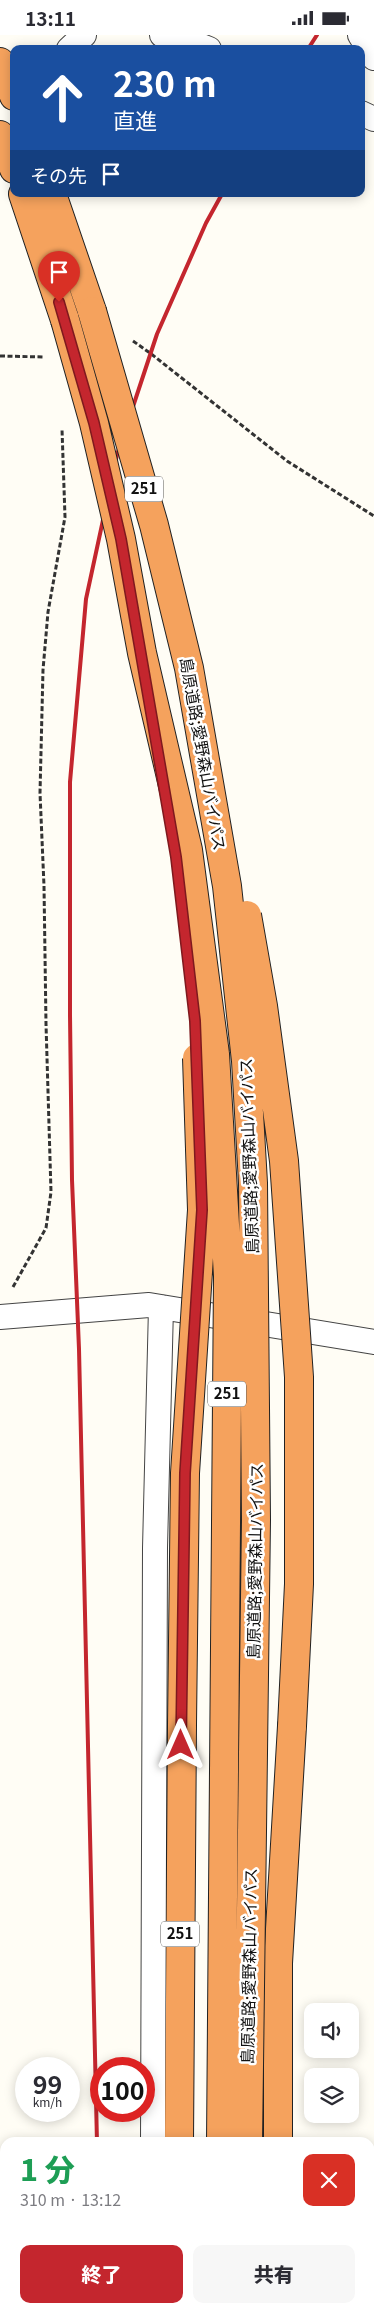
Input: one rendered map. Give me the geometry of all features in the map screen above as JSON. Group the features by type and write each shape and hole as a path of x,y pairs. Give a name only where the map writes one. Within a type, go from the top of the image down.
{"highway":[{"path":"0,62 10,86"},
{"path":"0,135 10,159"},
{"name":"島原道路;愛野森山バイパス","path":"24,197 65,320 94,423 121,539 142,653 188,850 215,1054 228,1276 221,2137"},
{"name":"島原道路;愛野森山バイパス","path":"53,197 92,311 154,525 189,668 227,887 246,1061 253,1183 256,1520 248,2137"},
{"name":"251","path":"142,653 176,857 195,1021 202,1210 185,1473 179,2137"},
{"path":"189,668 236,861 263,1006 284,1161 299,1377 299,1584 278,1963 278,2137"}],"street":[{"path":"73,45 84,35"},
{"path":"162,35 184,39 199,45"},
{"path":"360,35 374,58"},
{"path":"1,1316 149,1305 374,1342"},
{"path":"153,2137 154,1558 161,1307"}],"path":[{"path":"128,339 150,353 287,461 374,516"},
{"path":"0,356 49,357"},
{"path":"1,1316 14,1285 46,1228 51,1192 40,793 43,670 48,612 65,517 62,423"}],"railway":[{"path":"311,45 317,35"},
{"path":"97,2137 79,1349 72,1180 70,782 86,599 117,455 157,334 206,223 220,197"}],"route":[{"path":"59,302 94,423 121,539 149,689 176,857 195,1021 202,1210 185,1473 181,1745"}]}
